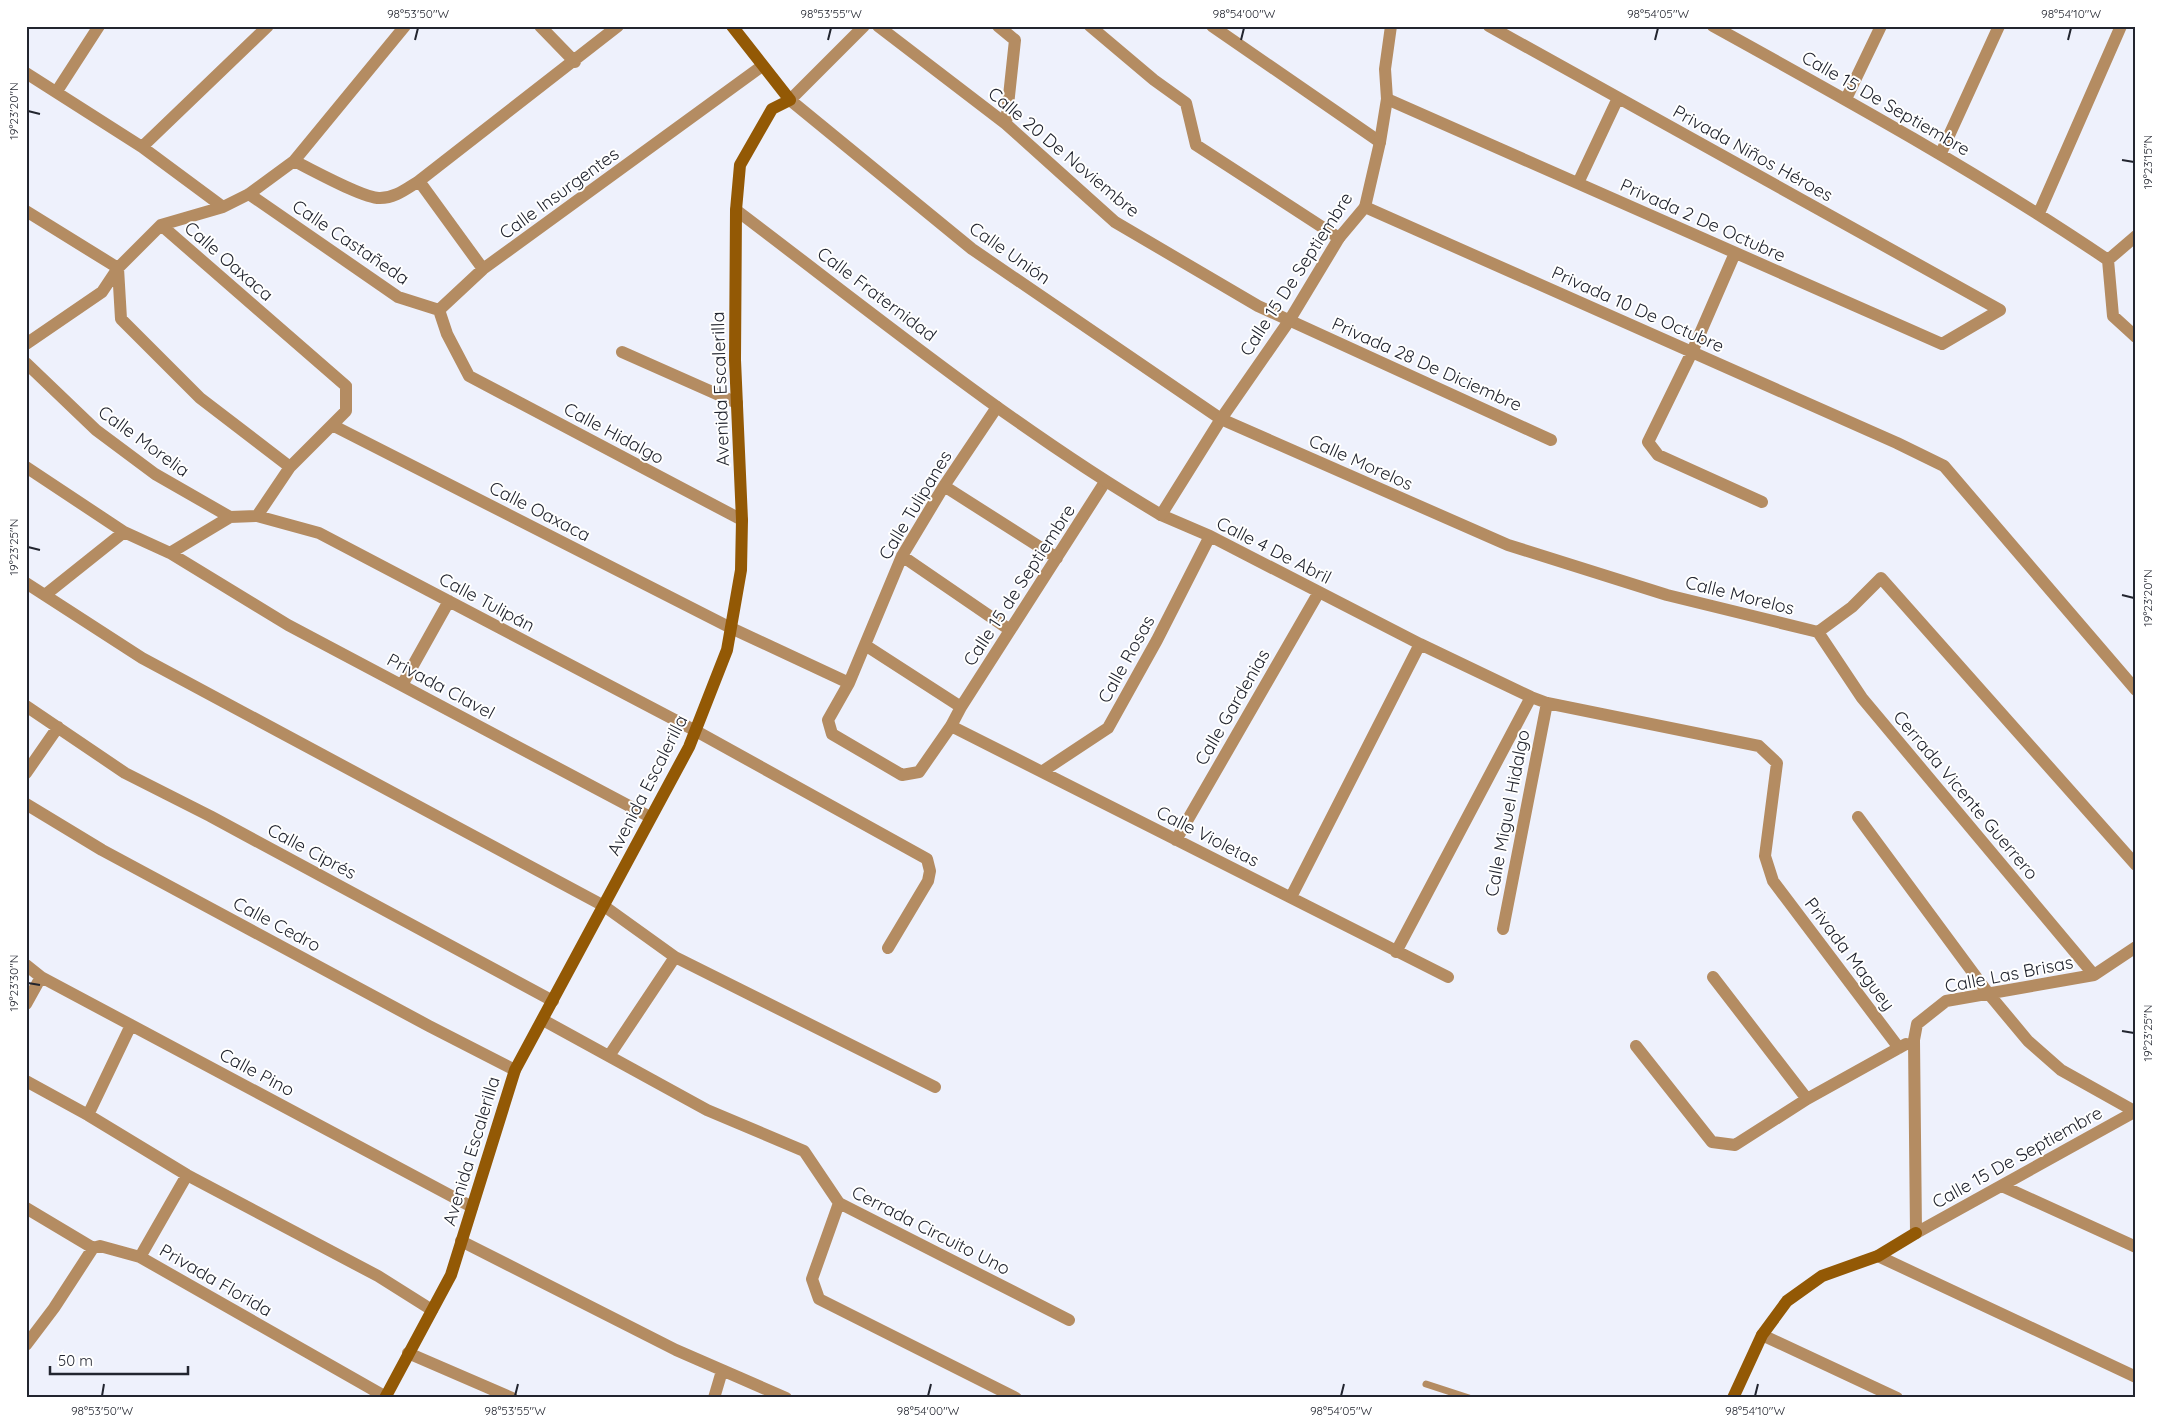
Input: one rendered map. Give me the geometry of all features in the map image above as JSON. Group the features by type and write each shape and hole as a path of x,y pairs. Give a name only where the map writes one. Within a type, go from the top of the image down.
{"main road":[{"path":"732,26 790,100"},
{"name":"Avenida Escalerilla","path":"386,1397 451,1275 515,1070 650,817 690,747 727,650 741,570 742,520 735,360 736,210 740,165 772,109 790,100"},
{"path":"1733,1398 1762,1335 1787,1301 1822,1276 1878,1256 1916,1233"}],"street":[{"path":"57,91 99,26"},
{"path":"142,147 268,26"},
{"path":"26,344 102,292 118,268 161,225 223,206 249,194 294,161 406,26"},
{"path":"540,26 575,62"},
{"path":"294,161 362,194 378,199 397,195 419,182 575,62 618,26"},
{"path":"790,100 864,26"},
{"name":"Calle 20 De Noviembre","path":"878,26 1006,124 1115,222 1258,306 1289,320"},
{"path":"998,26 1015,40 1006,124"},
{"path":"1090,26 1186,104 1196,145 1339,238"},
{"path":"1212,26 1380,142"},
{"name":"Calle 15 De Septiembre","path":"1161,515 1221,419 1289,320 1339,238 1365,207 1380,142 1387,99 1386,69 1391,26"},
{"name":"Privada Niños Héroes","path":"1489,26 2000,310"},
{"name":"Calle 15 De Septiembre","path":"1713,26 1941,153 2039,214 2108,260"},
{"path":"1846,99 1881,26"},
{"path":"1941,153 1998,26"},
{"path":"2039,214 2121,26"},
{"name":"Calle Insurgentes","path":"439,310 483,270 762,66"},
{"path":"26,73 142,147 223,206"},
{"path":"1578,183 1618,98"},
{"name":"Privada 2 De Octubre","path":"1387,99 1942,344 2000,310"},
{"name":"Calle Unión","path":"790,100 972,249 1221,419"},
{"path":"419,182 483,270"},
{"name":"Calle Castañeda","path":"249,194 398,297 439,310"},
{"name":"Privada 10 De Octubre","path":"1365,207 1897,443 1944,466 2136,690"},
{"name":"Calle Fraternidad","path":"736,210 998,407"},
{"path":"26,212 118,268"},
{"name":"Calle Oaxaca","path":"161,225 346,386 346,411 332,425 731,628 849,683"},
{"path":"2136,236 2108,260 2114,316 2136,337"},
{"path":"1735,253 1692,352 1648,442 1658,455 1762,502"},
{"path":"118,268 121,319 200,398 290,467"},
{"name":"Calle Hidalgo","path":"439,310 447,334 468,376 742,520"},
{"name":"Privada 28 De Diciembre","path":"1289,320 1551,440"},
{"path":"622,352 737,403"},
{"name":"Calle Morelia","path":"26,363 96,430 148,469 230,517"},
{"name":"Calle 4 De Abril","path":"998,407 1105,482 1161,515 1210,536 1420,644 1546,703"},
{"name":"Calle Tulipanes","path":"951,726 919,772 902,776 832,734 828,720 849,683 902,556 944,486 998,407"},
{"name":"Calle Morelos","path":"1221,419 1508,545 1667,595 1818,632"},
{"path":"170,553 230,517 257,516 290,467 332,425"},
{"name":"Privada Clavel","path":"26,467 124,532 170,553 257,607 650,817"},
{"name":"Calle 15 de Septiembre","path":"961,707 1105,482"},
{"path":"944,486 1057,558"},
{"name":"Calle Tulipán","path":"257,516 319,532 696,731 927,859 930,871 928,880 888,948"},
{"path":"44,595 124,532"},
{"name":"Calle Rosas","path":"1043,771 1108,728 1157,640 1210,536"},
{"path":"902,556 1010,630"},
{"path":"1818,632 1852,607 1881,578 2136,865"},
{"path":"26,583 142,658 604,906 675,957 935,1087"},
{"name":"Calle Gardenias","path":"1176,840 1319,592"},
{"path":"402,685 449,601"},
{"name":"Cerrada Vicente Guerrero","path":"1818,632 1862,698 2094,975"},
{"path":"1291,897 1420,644"},
{"path":"865,645 961,707 951,726"},
{"path":"1396,952 1531,697"},
{"name":"Privada Maguey","path":"1546,703 1759,746 1777,762 1765,856 1773,881 1899,1048"},
{"name":"Calle Miguel Hidalgo","path":"1503,929 1546,703"},
{"name":"Calle Ciprés","path":"26,706 125,773 210,816 553,1001"},
{"name":"Calle Violetas","path":"951,726 1448,977"},
{"path":"26,773 58,727"},
{"name":"Calle Cedro","path":"26,804 102,850 429,1026 515,1070"},
{"path":"1858,817 1988,993 2028,1041 2061,1070 2135,1112"},
{"name":"Calle Las Brisas","path":"1916,1233 1914,1040 1917,1024 1946,1001 2094,975 2136,947"},
{"path":"609,1056 675,957"},
{"name":"Calle Pino","path":"26,966 41,977 472,1207"},
{"path":"26,1004 41,977"},
{"path":"1713,977 1807,1099"},
{"name":"Cerrada Circuito Uno","path":"543,1020 707,1110 804,1151 839,1203 1069,1320"},
{"path":"88,1115 131,1025"},
{"path":"1636,1046 1712,1142 1735,1145 1807,1099 1914,1040"},
{"path":"26,1081 88,1115 187,1175 378,1276 432,1310"},
{"name":"Calle 15 De Septiembre","path":"1916,1233 2135,1112"},
{"path":"140,1257 187,1175"},
{"path":"2002,1186 2136,1247"},
{"path":"839,1203 812,1279 819,1299 1016,1398"},
{"name":"Privada Florida","path":"26,1208 93,1248 100,1246 140,1257 386,1397"},
{"path":"461,1241 676,1350 786,1398"},
{"path":"26,1345 54,1308 93,1248"},
{"path":"1878,1256 2136,1376"},
{"path":"1762,1335 1897,1398"},
{"path":"408,1353 512,1398"},
{"path":"714,1398 722,1371"}],"lane":[{"path":"1426,1384 1469,1398"}]}
